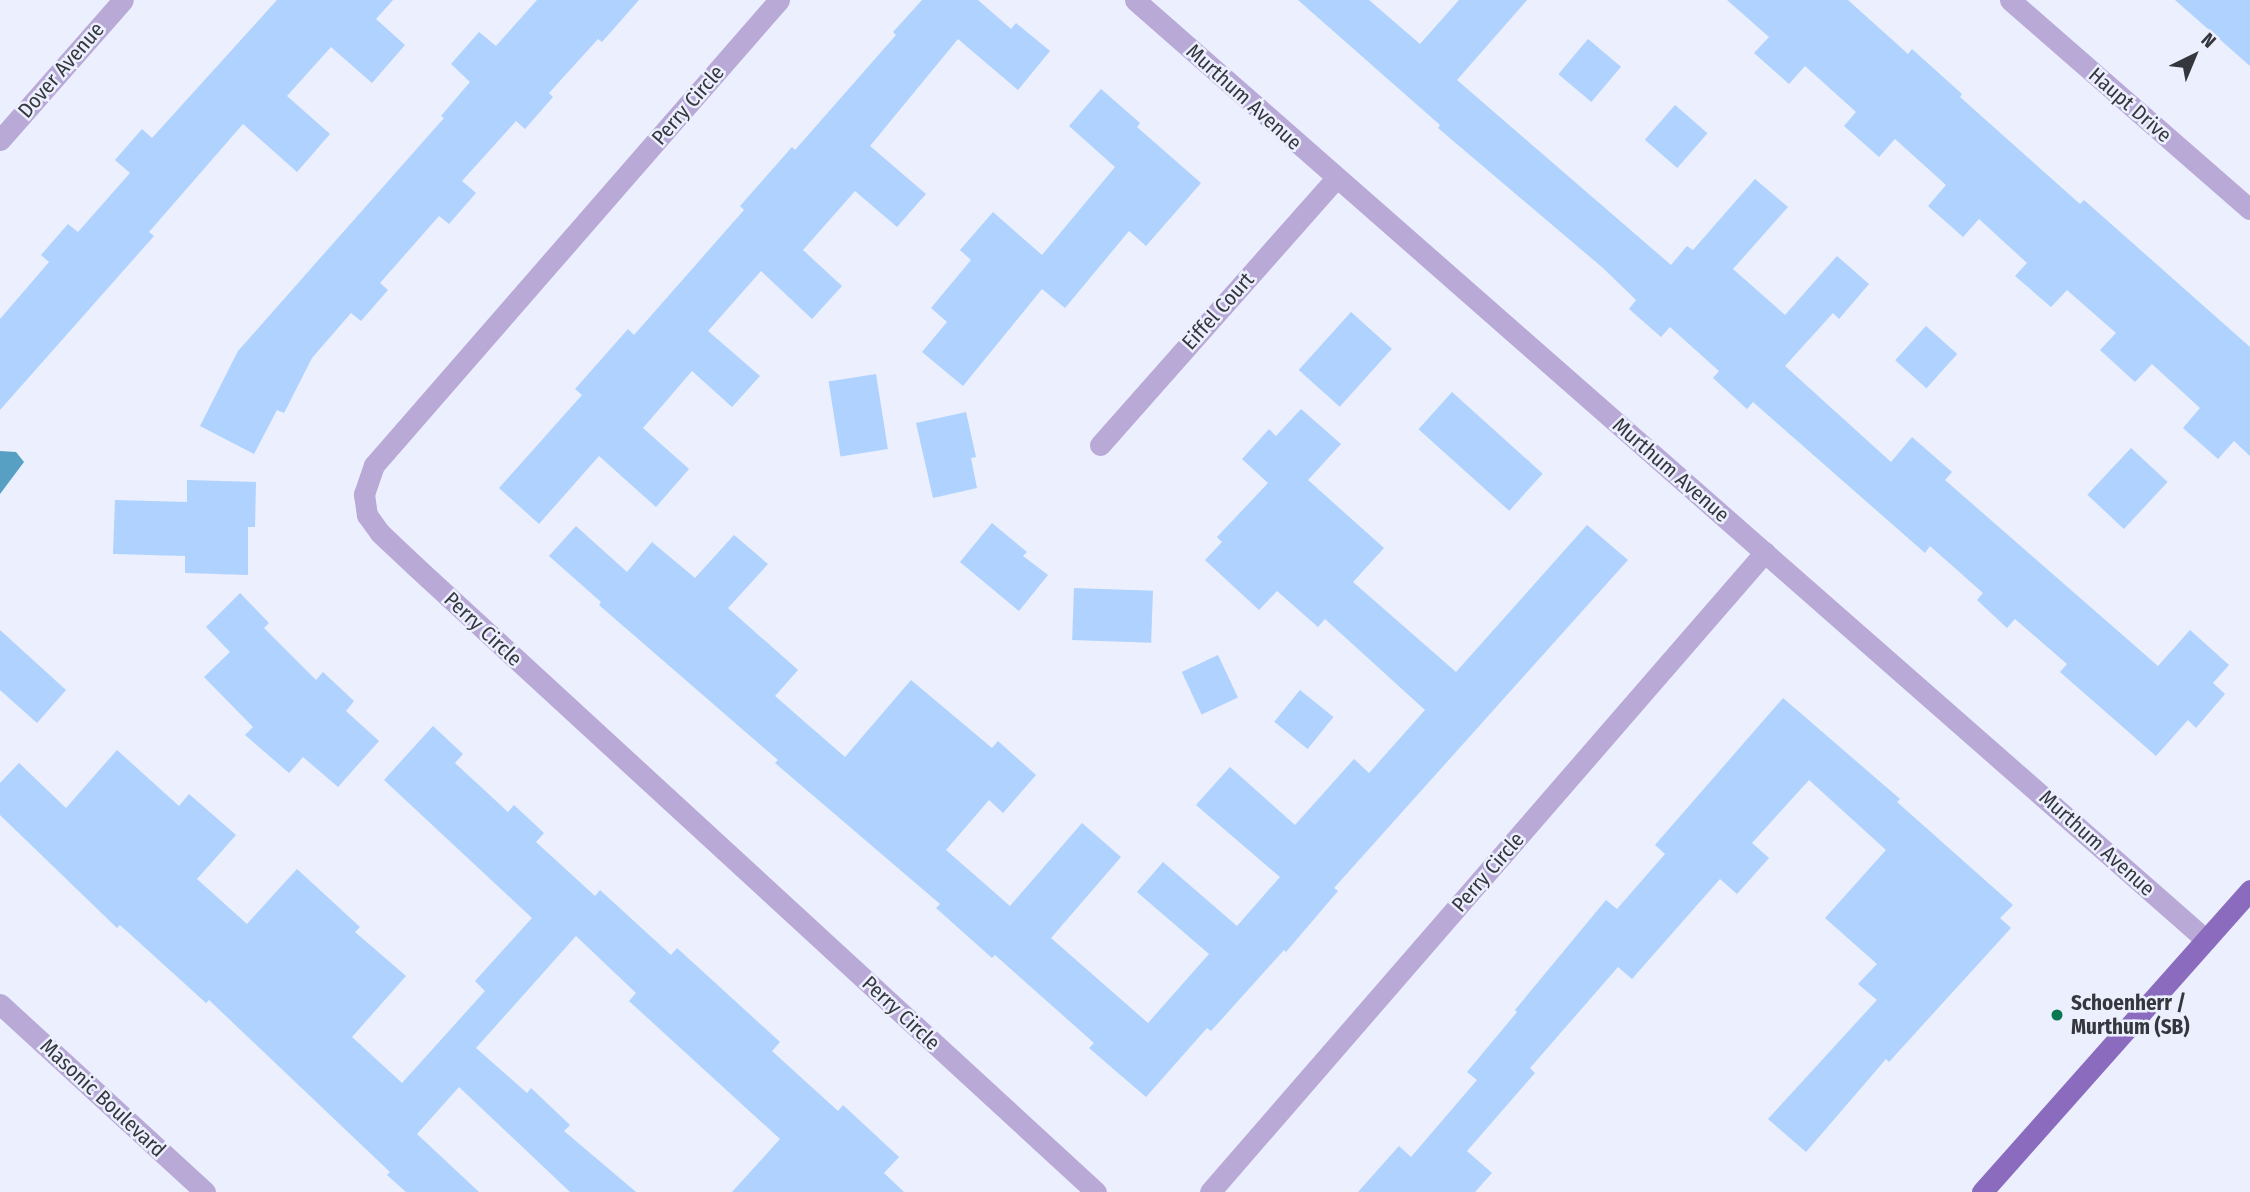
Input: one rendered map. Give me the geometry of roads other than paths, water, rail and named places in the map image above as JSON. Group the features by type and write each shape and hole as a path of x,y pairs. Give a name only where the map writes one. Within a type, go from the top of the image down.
{"main road":[{"path":"1982,1192 2250,890"}],"street":[{"name":"Dover Avenue","path":"0,140 123,0"},
{"name":"Perry Circle","path":"779,0 374,465 364,494 368,515 380,533 406,558 1096,1192"},
{"name":"Murthum Avenue","path":"1135,0 2206,940"},
{"name":"Haupt Drive","path":"2010,0 2250,209"},
{"name":"Eiffel Court","path":"1100,445 1336,178"},
{"name":"Perry Circle","path":"1210,1192 1765,552"},
{"name":"Masonic Boulevard","path":"0,1004 205,1192"}],"water":[{"path":"0,451 16,452 24,462 0,494"}],"place":[{"name":"Schoenherr / Murthum (SB)","path":"2057,1015"}]}
